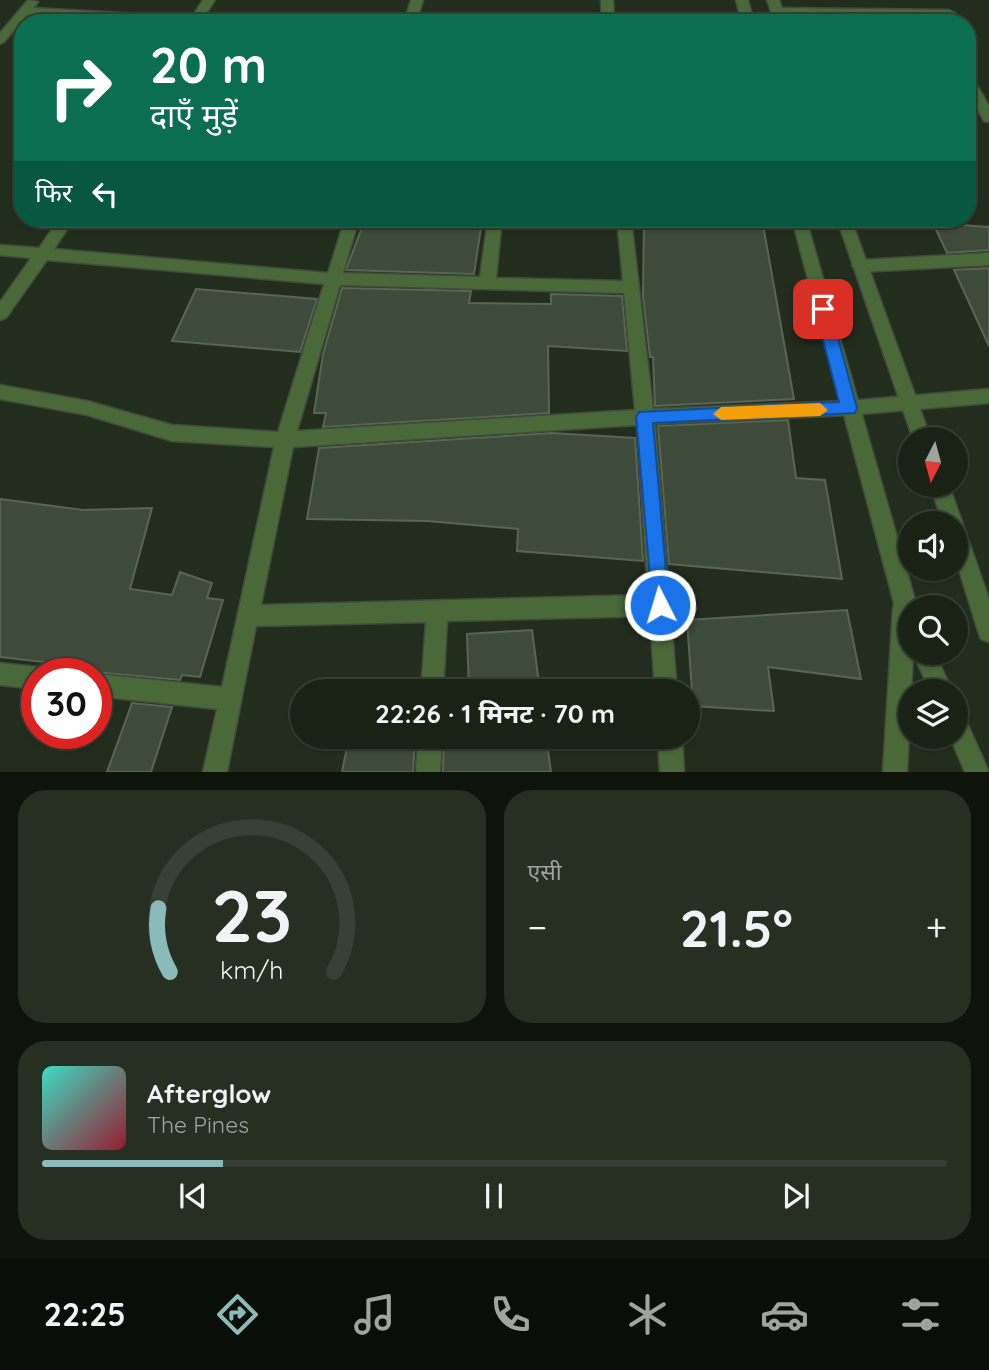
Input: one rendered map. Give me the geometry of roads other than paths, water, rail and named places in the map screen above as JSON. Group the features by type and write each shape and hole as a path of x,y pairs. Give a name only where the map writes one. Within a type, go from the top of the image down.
{"street":[{"path":"22,14 34,0"},
{"path":"24,11 75,14"},
{"path":"777,11 949,13"},
{"path":"0,40 14,23"},
{"path":"976,94 989,118"},
{"path":"0,314 61,228"},
{"path":"215,772 285,440 349,228"},
{"path":"487,284 494,228"},
{"path":"625,228 645,417 665,679"},
{"path":"801,228 901,595"},
{"path":"847,228 918,427"},
{"path":"0,250 334,279 630,287"},
{"path":"860,266 989,259"},
{"path":"0,392 87,408 172,433 285,440 645,417 849,408 989,396"},
{"path":"968,567 989,631"},
{"path":"248,616 660,605"},
{"path":"433,679 436,610"},
{"path":"895,772 903,665"},
{"path":"0,674 21,676"},
{"path":"112,687 230,699"},
{"path":"428,772 429,749"},
{"path":"671,749 672,772"},
{"path":"967,749 977,772"}]}
